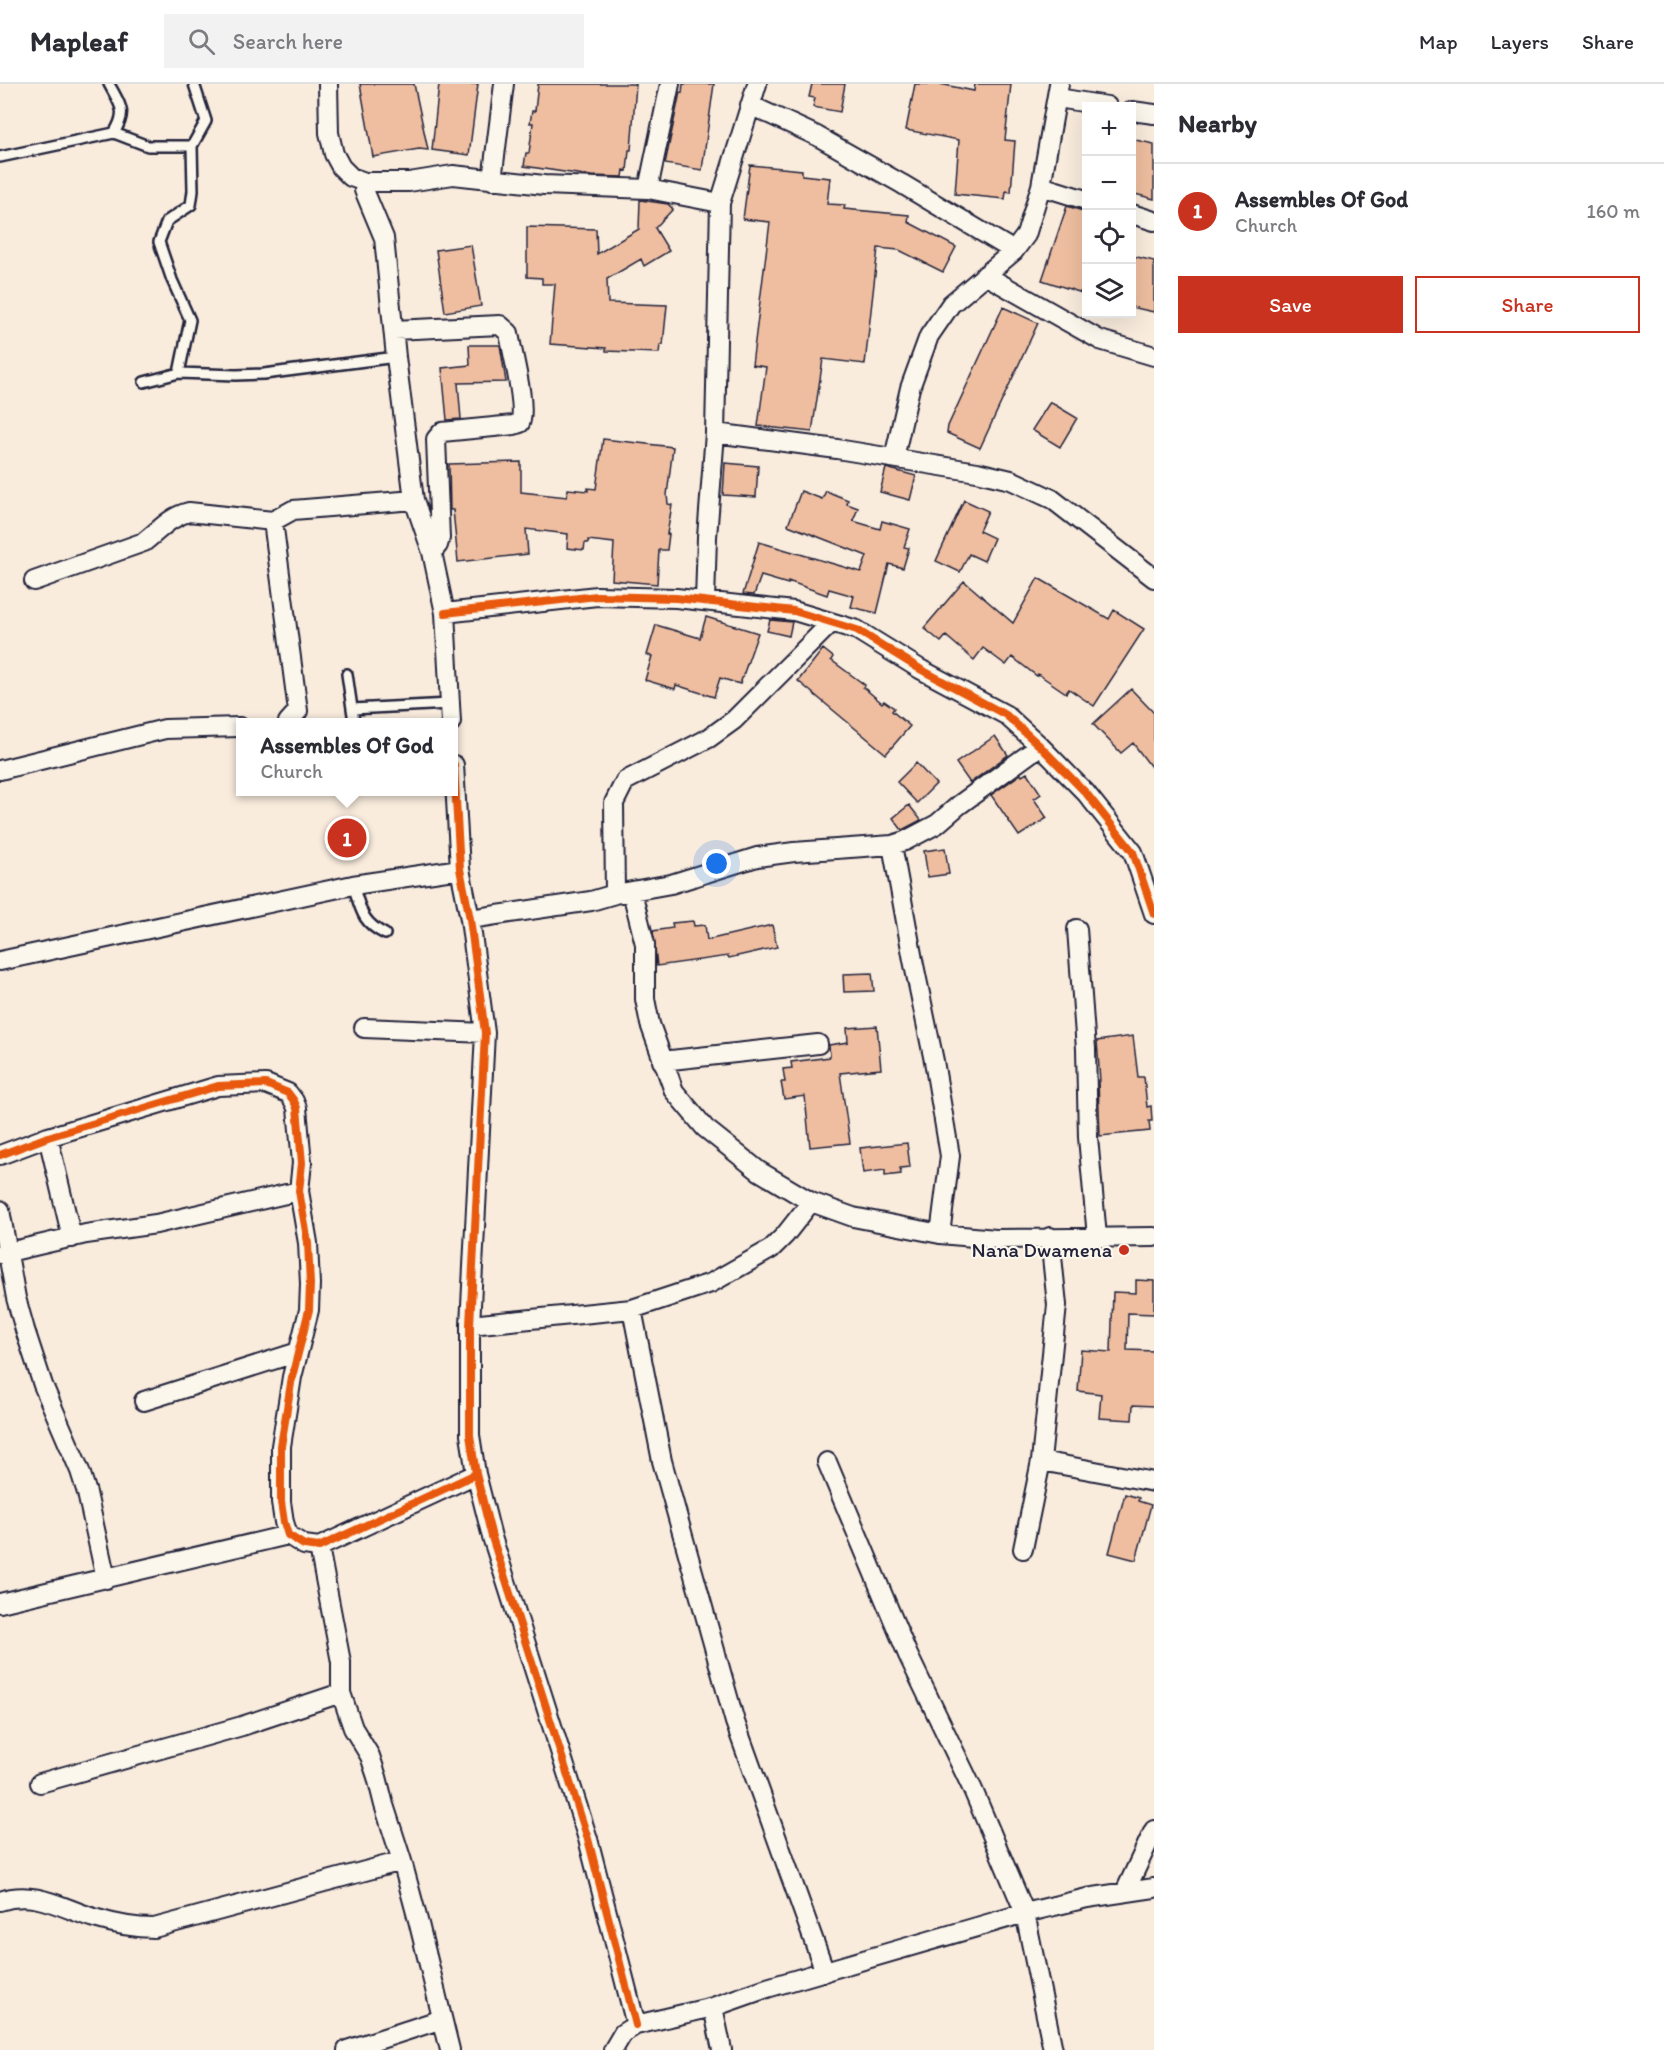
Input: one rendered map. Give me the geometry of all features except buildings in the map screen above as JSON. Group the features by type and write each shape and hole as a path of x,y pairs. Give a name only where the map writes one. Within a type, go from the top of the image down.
{"street":[{"path":"327,84 329,133 334,154 341,167 351,177 365,182 409,182 453,175 492,180 648,189 720,203"},
{"path":"492,180 504,84"},
{"path":"648,189 670,84"},
{"path":"705,602 706,537 715,433 720,203 757,84"},
{"path":"894,458 910,388 929,336 951,304 1014,251 1026,235 1041,186 1058,91 1094,102"},
{"path":"750,105 836,147 1014,251"},
{"path":"1136,112 1154,114"},
{"path":"365,182 364,190 384,238 414,500 432,552 445,613 451,713"},
{"path":"1041,186 1082,199"},
{"path":"1136,216 1154,221"},
{"path":"986,275 1100,340 1154,356"},
{"path":"394,330 500,325 509,333 522,404 523,416 520,423 442,432 436,439 440,538 432,552"},
{"path":"715,433 894,458 1011,480 1052,499 1154,578"},
{"path":"34,581 144,542 165,523 189,512 273,521 293,510 414,500"},
{"path":"273,521 298,711 292,718"},
{"path":"445,613 597,596 676,598 794,611 857,630 920,669 1006,715 1040,746 1086,793 1133,852 1154,914"},
{"path":"831,623 734,720 710,738 625,781 614,802 623,893 645,944 645,999 650,1024 674,1091 705,1128 759,1171 811,1202 853,1217 940,1234 996,1239 1154,1237"},
{"path":"0,771 165,729 236,727"},
{"path":"471,918 567,905 712,873 757,858 794,852 892,845 905,841 936,824 1040,746"},
{"path":"455,796 460,869 471,918 484,1033 471,1325 471,1435 476,1474 492,1537 588,1839 636,2025"},
{"path":"892,845 950,1156 940,1234"},
{"path":"0,961 353,885 460,869"},
{"path":"1077,928 1086,1049 1088,1137 1097,1237"},
{"path":"364,1028 484,1033"},
{"path":"662,1061 819,1044"},
{"path":"0,1155 48,1137 218,1086 266,1084 288,1093 297,1108 302,1163 299,1191 308,1243 310,1284 309,1310 292,1377 281,1446 281,1502 288,1535 304,1545 319,1547 476,1474"},
{"path":"48,1137 72,1238"},
{"path":"4,1253 72,1238 156,1224 299,1191"},
{"path":"471,1325 632,1309 711,1283 771,1249 811,1202"},
{"path":"0,1210 4,1253 16,1298 43,1385 69,1441 87,1493 106,1579"},
{"path":"1023,1549 1041,1461 1058,1305 1050,1237"},
{"path":"632,1309 662,1461 735,1722 825,1972"},
{"path":"144,1401 298,1352"},
{"path":"1041,1461 1154,1482"},
{"path":"827,1462 908,1654 972,1790 1025,1913 1053,2050"},
{"path":"0,1603 288,1535"},
{"path":"319,1547 341,1662 341,1693 353,1728 370,1756 402,1861 450,2050"},
{"path":"40,1783 242,1726 341,1693"},
{"path":"1125,1892 1154,1830"},
{"path":"0,1901 23,1895 95,1918 135,1928 154,1928 402,1861"},
{"path":"612,2050 623,2033 636,2025 713,2007 767,1988 1025,1913 1066,1903 1154,1888"},
{"path":"713,2007 722,2050"},
{"path":"347,2050 442,2019"}],"lane":[{"path":"109,84 121,106 122,121 114,133"},
{"path":"179,373 190,320 172,280 159,242 167,221 191,205 192,146 206,121 194,84"},
{"path":"0,157 114,133 148,146 192,146"},
{"path":"144,382 179,373 264,374 396,357"},
{"path":"347,674 353,718"},
{"path":"352,709 451,713"},
{"path":"353,885 366,921 385,934"}],"cycle path":[{"path":"445,613 597,596 676,598 794,611 857,630 920,669 1006,715 1040,746 1086,793 1133,852 1154,914"},
{"path":"456,796 460,869 470,919 485,1033 470,1325 470,1435 476,1474 492,1537 588,1839 636,2025"},
{"path":"0,1155 48,1137 218,1086 266,1084 288,1093 297,1108 302,1163 299,1191 308,1243 310,1284 309,1310 292,1377 281,1446 281,1502 288,1535 304,1545 319,1547 476,1474"}],"place":[{"name":"Assembles Of God","path":"347,838"},
{"name":"Nana Dwamena","path":"1124,1250"}]}
